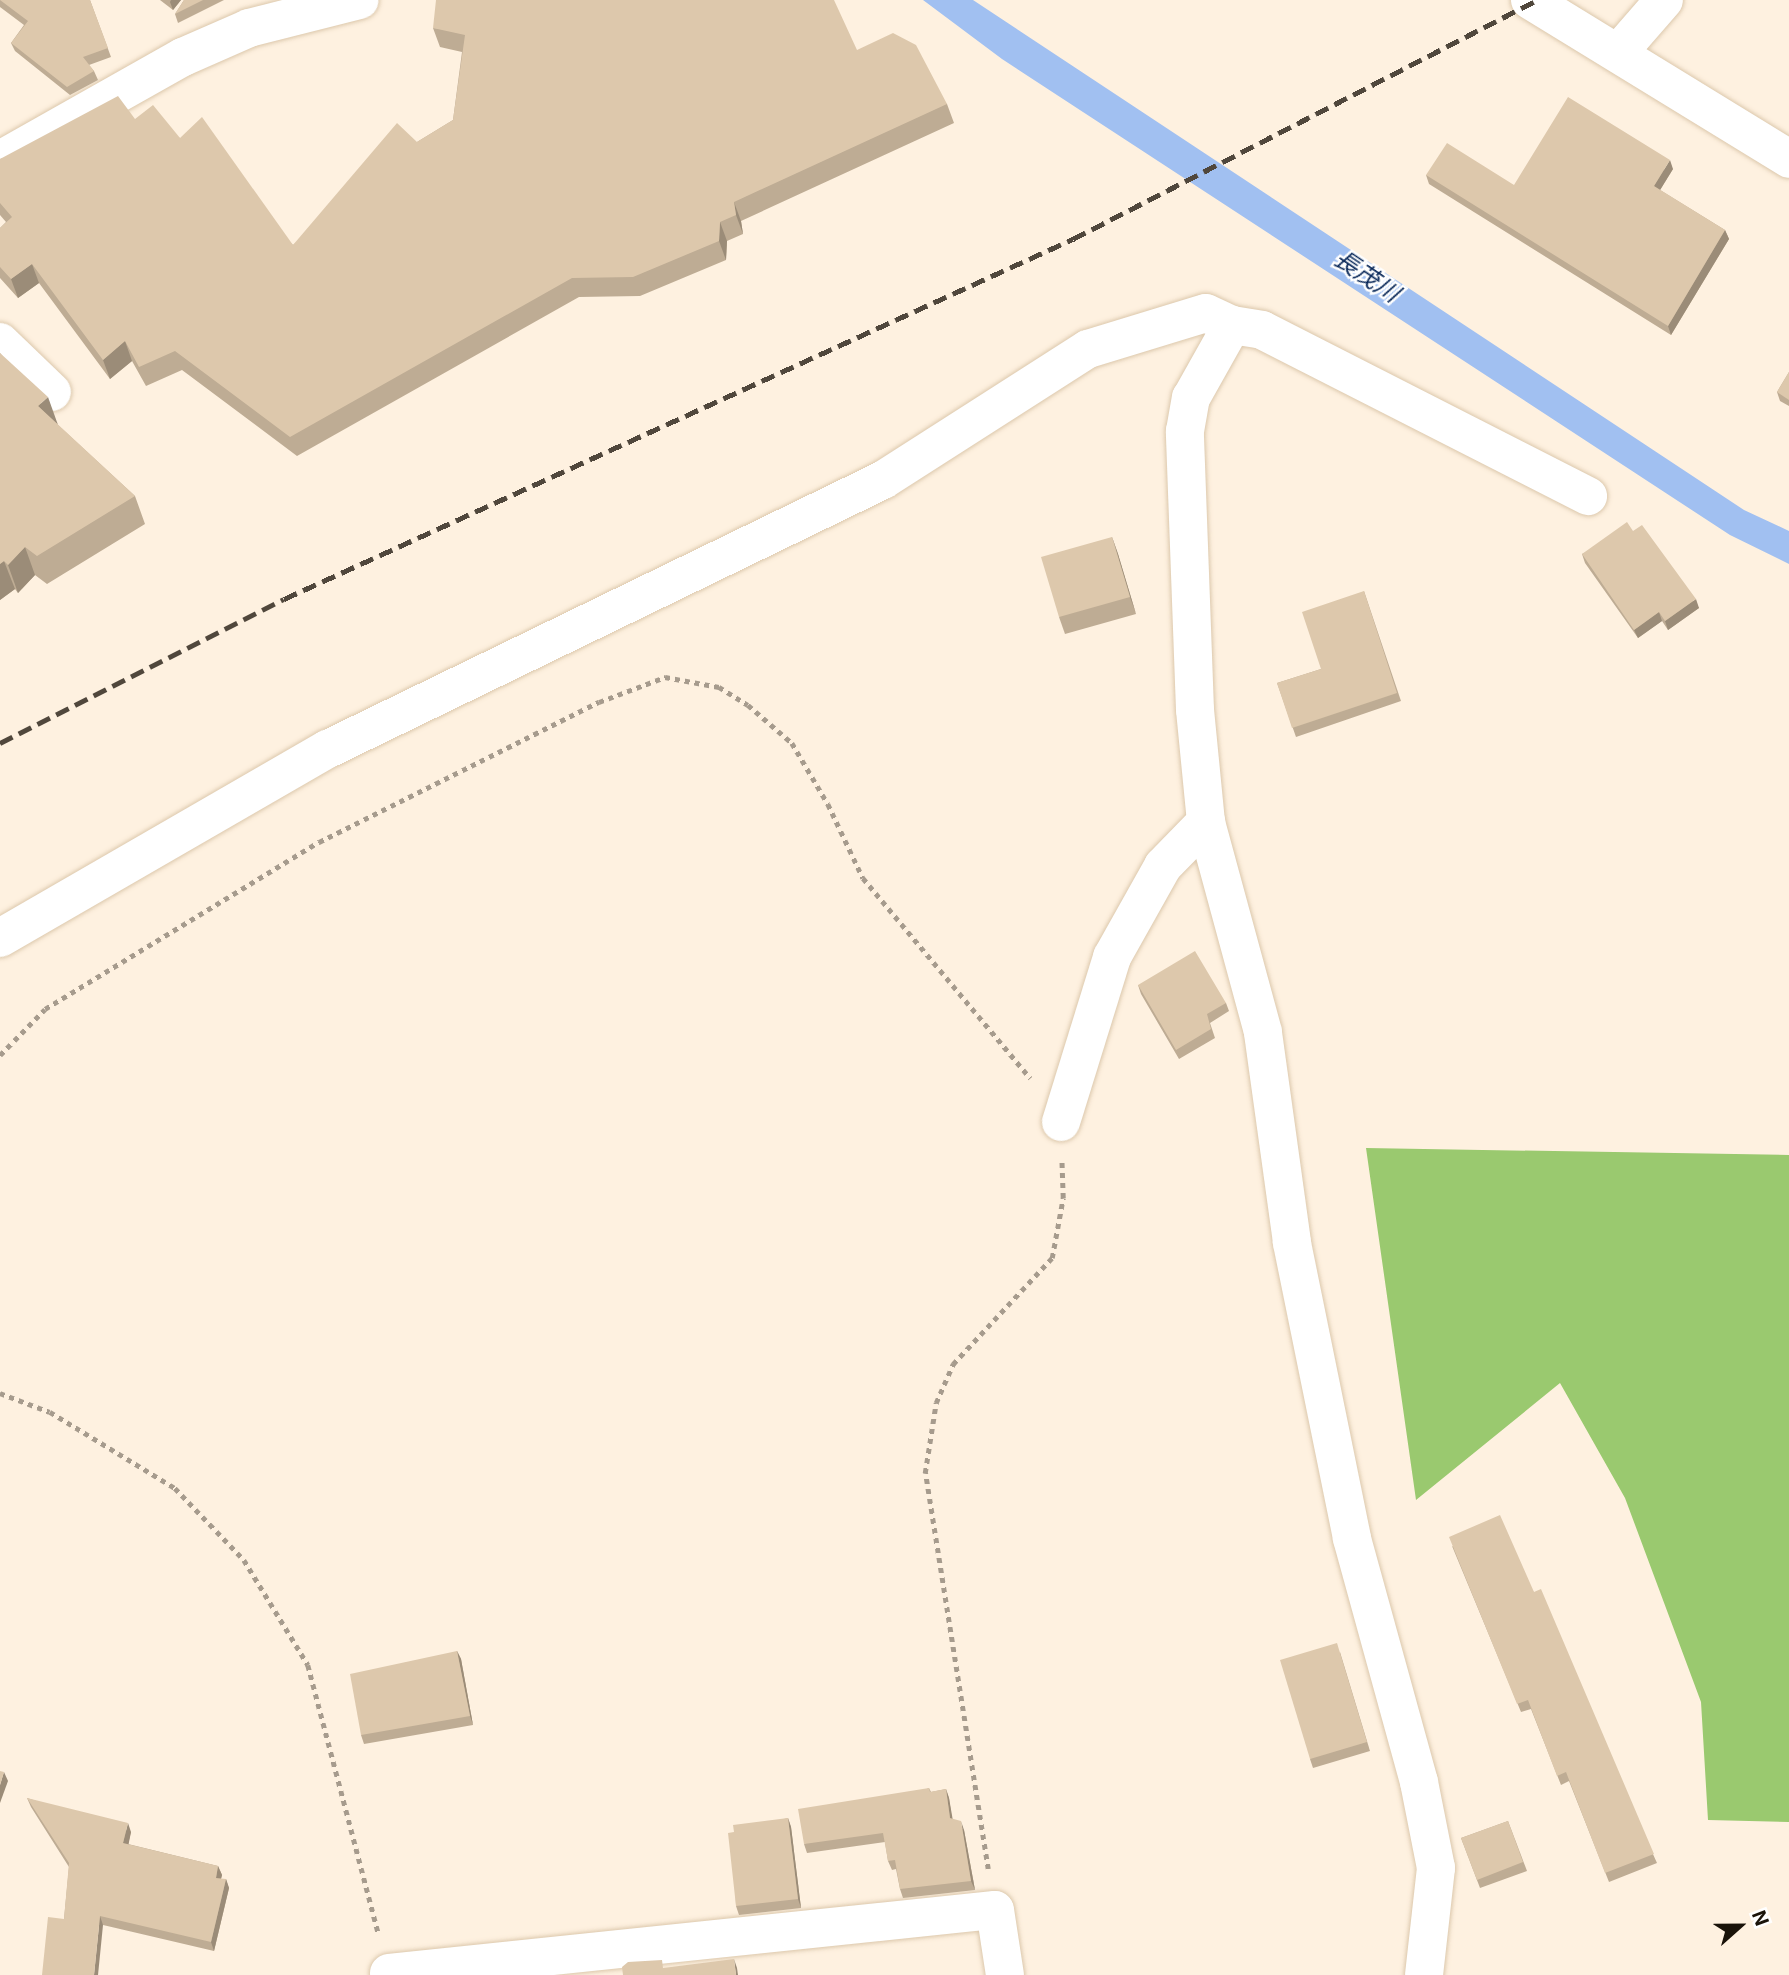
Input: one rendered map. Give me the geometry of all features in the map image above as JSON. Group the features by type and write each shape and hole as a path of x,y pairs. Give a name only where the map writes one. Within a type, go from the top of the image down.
{"street":[{"path":"0,160 194,52 249,28 360,0"},
{"path":"1530,0 1789,159"},
{"path":"1618,53 1664,0"},
{"path":"0,938 328,749 883,480 1088,349 1206,313 1232,325 1262,330 1587,496"},
{"path":"1232,325 1191,398 1185,430 1195,710 1206,822 1263,1032 1292,1242 1352,1538 1419,1782 1436,1868 1424,1975"},
{"path":"0,342 52,392"},
{"path":"1061,1122 1112,957 1163,866 1206,822"},
{"path":"389,1973 995,1910 1005,1975"}],"path":[{"path":"0,1055 45,1009 319,842 599,702 665,677 719,687 748,705 792,743 828,804 863,878 1017,1058 1061,1122 1063,1198 1052,1258 953,1364 936,1403 925,1473 995,1910"},
{"path":"0,1392 50,1412 175,1488 244,1560 308,1665 389,1973"}],"green space":[{"path":"1366,1148 1789,1155 1789,1822 1708,1820 1701,1702 1625,1498 1560,1383 1416,1500"}],"water":[{"name":"長茂川","path":"923,0 973,0 1744,510 1789,531 1789,564 1730,535 1002,59"}],"building":[{"path":"0,0 90,0 108,48 83,57 94,71 67,87 11,43 28,21"},
{"path":"184,0 203,0 175,14"},
{"path":"436,0 834,0 857,50 893,33 916,45 947,104 734,202 736,215 720,222 719,241 633,277 572,278 290,437 175,351 139,367 125,341 103,360 32,264 11,279 0,267 0,228 12,217 0,203 0,159 118,96 135,119 153,105 180,138 202,117 293,245 397,123 417,142 453,120 465,35 433,28"},
{"path":"1568,97 1670,160 1654,186 1725,230 1668,326 1426,175 1447,143 1514,185"},
{"path":"0,353 48,397 38,406 135,496 37,556 25,547 8,565 4,561 0,564"},
{"path":"1789,372 1789,400 1777,392"},
{"path":"1627,522 1633,531 1642,525 1696,599 1665,621 1659,612 1634,630 1582,554"},
{"path":"1112,537 1130,597 1059,617 1041,557"},
{"path":"1364,591 1397,693 1292,728 1277,683 1321,669 1302,612"},
{"path":"1195,951 1226,1003 1207,1014 1211,1029 1176,1050 1138,985"},
{"path":"1500,1515 1534,1592 1541,1589 1654,1854 1605,1873 1566,1772 1557,1776 1528,1700 1517,1704 1449,1537"},
{"path":"1337,1643 1367,1742 1310,1759 1280,1660"},
{"path":"457,1651 470,1716 361,1735 350,1674"},
{"path":"929,1788 930,1792 946,1789 950,1818 961,1821 971,1881 900,1889 895,1860 888,1861 883,1833 804,1844 798,1809"},
{"path":"27,1798 128,1823 123,1843 218,1866 216,1878 226,1879 211,1942 100,1916 94,1975 42,1975 48,1917 64,1919 69,1863"},
{"path":"788,1818 798,1899 736,1906 728,1833 734,1832 733,1825"},
{"path":"1508,1821 1523,1862 1477,1880 1461,1838"},
{"path":"734,1959 736,1975 623,1975 622,1967 628,1962 662,1960 663,1968"}],"railway":[{"path":"0,743 284,599 1073,239 1537,0"}]}
